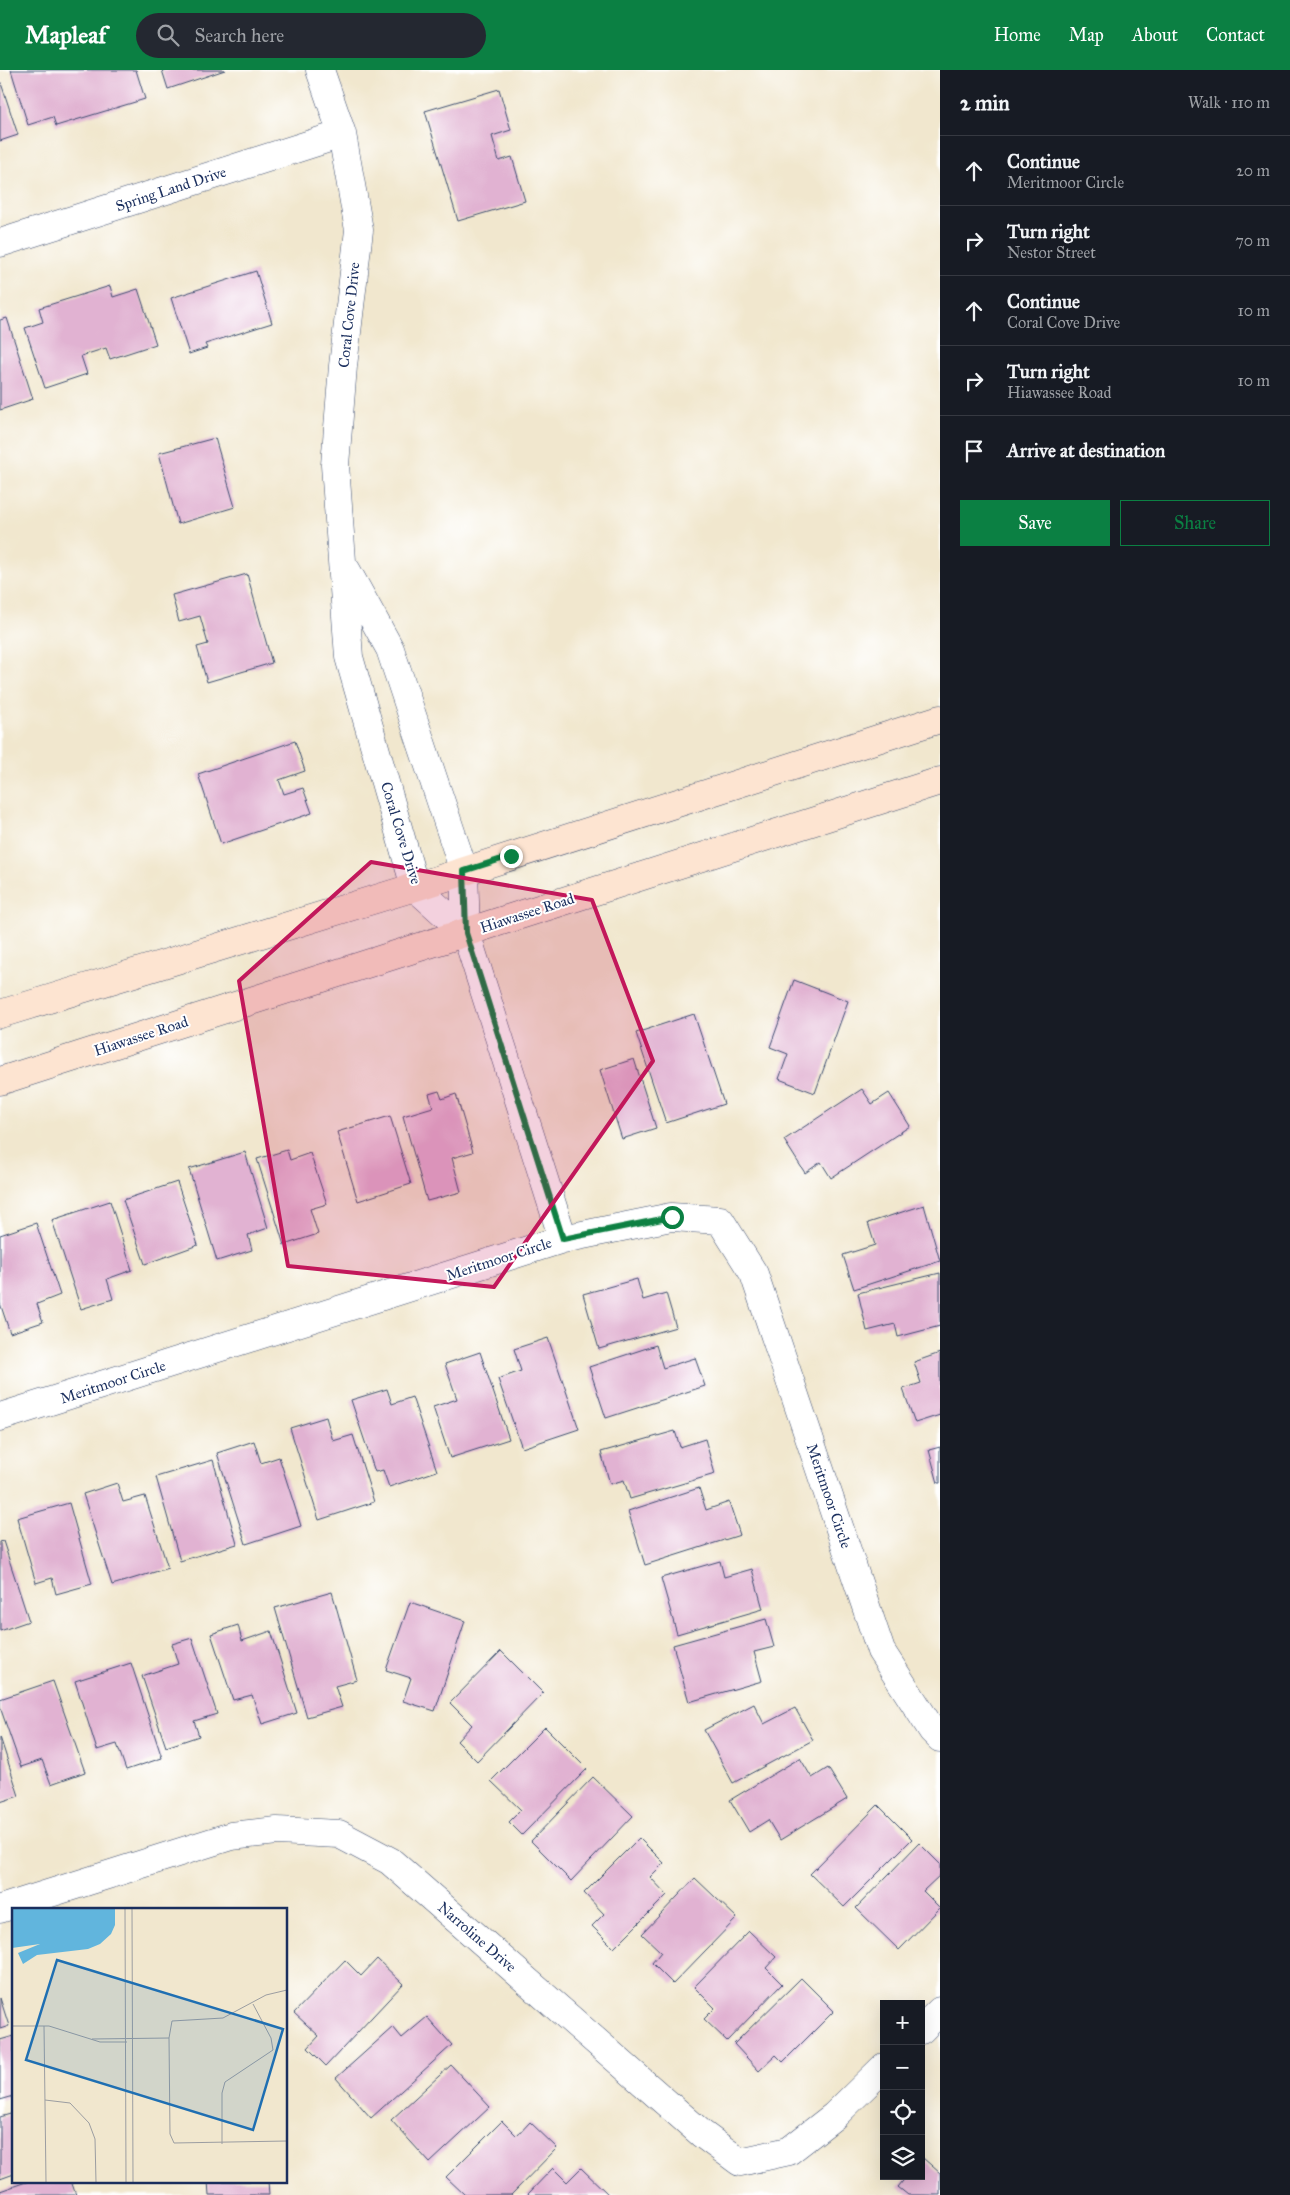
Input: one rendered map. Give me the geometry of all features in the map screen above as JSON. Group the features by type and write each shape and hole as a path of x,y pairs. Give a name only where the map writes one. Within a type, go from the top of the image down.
{"street":[{"name":"Coral Cove Drive","path":"320,70 342,134 359,230 343,366 336,466 350,657 415,887 466,933"},
{"name":"Spring Land Drive","path":"0,243 342,134"},
{"name":"Coral Cove Drive","path":"343,564 390,649 464,871 466,933"},
{"path":"0,1014 415,887 940,719"},
{"name":"Hiawassee Road","path":"0,1081 940,781"},
{"path":"466,933 563,1239"},
{"name":"Meritmoor Circle","path":"0,1417 563,1239 672,1217 720,1220 754,1274 881,1651 932,1730 940,1738"},
{"name":"Narroline Drive","path":"0,1909 231,1836 277,1831 339,1834 390,1861 702,2134 740,2162 789,2151 834,2116 880,2071"},
{"path":"925,2026 940,2011"}],"highlighted area":[{"path":"371,862 592,900 653,1061 494,1287 288,1266 239,981"}],"building":[{"path":"11,70 136,70 145,99 56,126 53,117 28,125"},
{"path":"162,70 225,70 168,89"},
{"path":"0,80 18,135 0,141"},
{"path":"499,89 511,130 492,136 499,161 512,157 525,201 458,221 425,111"},
{"path":"256,271 272,323 205,344 207,348 189,354 171,298"},
{"path":"110,286 113,297 138,289 156,344 110,359 106,348 81,356 87,374 45,388 25,328 43,322 39,308"},
{"path":"7,318 33,399 0,410 0,320"},
{"path":"215,438 235,507 178,524 159,453"},
{"path":"247,574 272,663 207,682 197,647 208,644 200,616 179,622 172,595"},
{"path":"295,741 305,771 279,780 284,794 303,788 312,813 221,844 198,774"},
{"path":"794,980 848,1001 815,1093 779,1079 788,1054 770,1047"},
{"path":"694,1014 724,1104 666,1123 636,1033"},
{"path":"634,1059 656,1128 622,1139 600,1070"},
{"path":"862,1089 872,1104 889,1093 910,1126 831,1178 821,1162 805,1173 784,1140"},
{"path":"439,1091 442,1099 456,1094 473,1152 452,1158 461,1192 427,1201 403,1116 433,1107 429,1094"},
{"path":"390,1116 411,1184 358,1201 337,1132"},
{"path":"287,1150 290,1160 310,1153 327,1204 310,1209 318,1234 284,1245 257,1159"},
{"path":"245,1152 268,1228 248,1235 252,1250 217,1261 189,1169"},
{"path":"177,1182 198,1245 145,1264 123,1200"},
{"path":"110,1201 132,1270 107,1279 113,1299 81,1309 52,1220"},
{"path":"924,1205 940,1261 854,1289 843,1255 875,1245 868,1223"},
{"path":"36,1223 60,1295 37,1304 43,1322 10,1333 0,1303 0,1235"},
{"path":"940,1273 940,1326 898,1337 895,1324 867,1331 858,1293"},
{"path":"637,1279 643,1300 666,1293 676,1327 599,1349 583,1294"},
{"path":"548,1338 579,1429 522,1448 498,1379 521,1371 514,1349"},
{"path":"656,1345 663,1368 695,1358 705,1386 606,1418 589,1367"},
{"path":"480,1352 509,1439 450,1458 433,1407 457,1399 445,1364"},
{"path":"940,1353 940,1415 915,1423 903,1389 921,1383 914,1362"},
{"path":"387,1389 392,1404 412,1397 437,1471 389,1487 383,1470 375,1472 351,1400"},
{"path":"326,1417 333,1441 353,1435 374,1502 319,1520 290,1428"},
{"path":"675,1431 680,1447 705,1439 715,1474 630,1499 624,1480 610,1484 601,1452"},
{"path":"254,1441 261,1463 279,1457 301,1526 246,1544 217,1453"},
{"path":"940,1447 940,1483 938,1483 929,1450"},
{"path":"213,1460 237,1544 180,1561 156,1477"},
{"path":"117,1483 123,1502 145,1496 168,1568 112,1585 83,1494"},
{"path":"699,1488 706,1510 729,1502 740,1535 645,1565 628,1511"},
{"path":"69,1503 92,1584 56,1594 52,1578 36,1583 17,1518"},
{"path":"3,1541 29,1621 0,1631 0,1542"},
{"path":"720,1561 724,1577 752,1569 763,1609 677,1634 661,1578"},
{"path":"332,1592 357,1680 335,1686 342,1707 307,1717 275,1608"},
{"path":"410,1602 465,1621 435,1711 403,1701 411,1678 386,1670"},
{"path":"766,1619 774,1647 754,1652 762,1681 689,1702 673,1645"},
{"path":"238,1625 242,1641 271,1631 297,1713 262,1724 252,1695 233,1700 211,1634"},
{"path":"192,1638 217,1714 194,1721 199,1736 166,1747 142,1676 178,1664 172,1644"},
{"path":"501,1651 543,1693 477,1761 457,1741 472,1725 450,1703"},
{"path":"131,1663 162,1758 126,1770 117,1744 97,1750 75,1681"},
{"path":"53,1681 85,1772 51,1784 42,1760 21,1767 0,1707 0,1699"},
{"path":"754,1704 764,1724 795,1708 813,1740 733,1783 704,1730"},
{"path":"545,1727 587,1769 522,1835 509,1822 521,1810 491,1781"},
{"path":"0,1737 19,1796 0,1802"},
{"path":"800,1758 812,1778 828,1768 847,1799 780,1840 768,1820 749,1832 730,1800"},
{"path":"593,1777 633,1816 571,1881 531,1841"},
{"path":"878,1805 912,1839 844,1907 810,1874"},
{"path":"639,1838 664,1863 650,1877 667,1895 614,1948 592,1926 604,1914 584,1893"},
{"path":"919,1843 940,1864 940,1875 923,1891 940,1908 899,1950 856,1908"},
{"path":"695,1878 737,1918 673,1984 652,1963 661,1952 642,1934"},
{"path":"749,1931 776,1957 766,1968 782,1984 727,2041 704,2019 715,2008 694,1987"},
{"path":"377,1959 403,1984 326,2066 308,2048 319,2036 294,2013 345,1960 361,1976"},
{"path":"801,1978 834,2011 783,2062 776,2055 759,2071 734,2044"},
{"path":"0,1998 9,2026 0,2029"},
{"path":"427,2017 452,2045 371,2118 336,2078 393,2027 402,2038"},
{"path":"12,2037 12,2097 0,2100 0,2040"},
{"path":"451,2065 490,2107 430,2163 391,2120"},
{"path":"12,2114 12,2175 0,2179 0,2117"},
{"path":"502,2121 517,2136 530,2122 557,2148 511,2195 465,2195 446,2177"},
{"path":"925,2160 940,2173 940,2195 908,2195 898,2187 904,2180 925,2180"},
{"path":"553,2168 567,2182 581,2168 609,2195 527,2195"},
{"path":"26,2182 71,2182 76,2195 0,2195 0,2191"},
{"path":"208,2182 268,2182 269,2195 209,2195"}],"route":[{"path":"511,856 464,871 466,933 563,1239 672,1217"}]}
